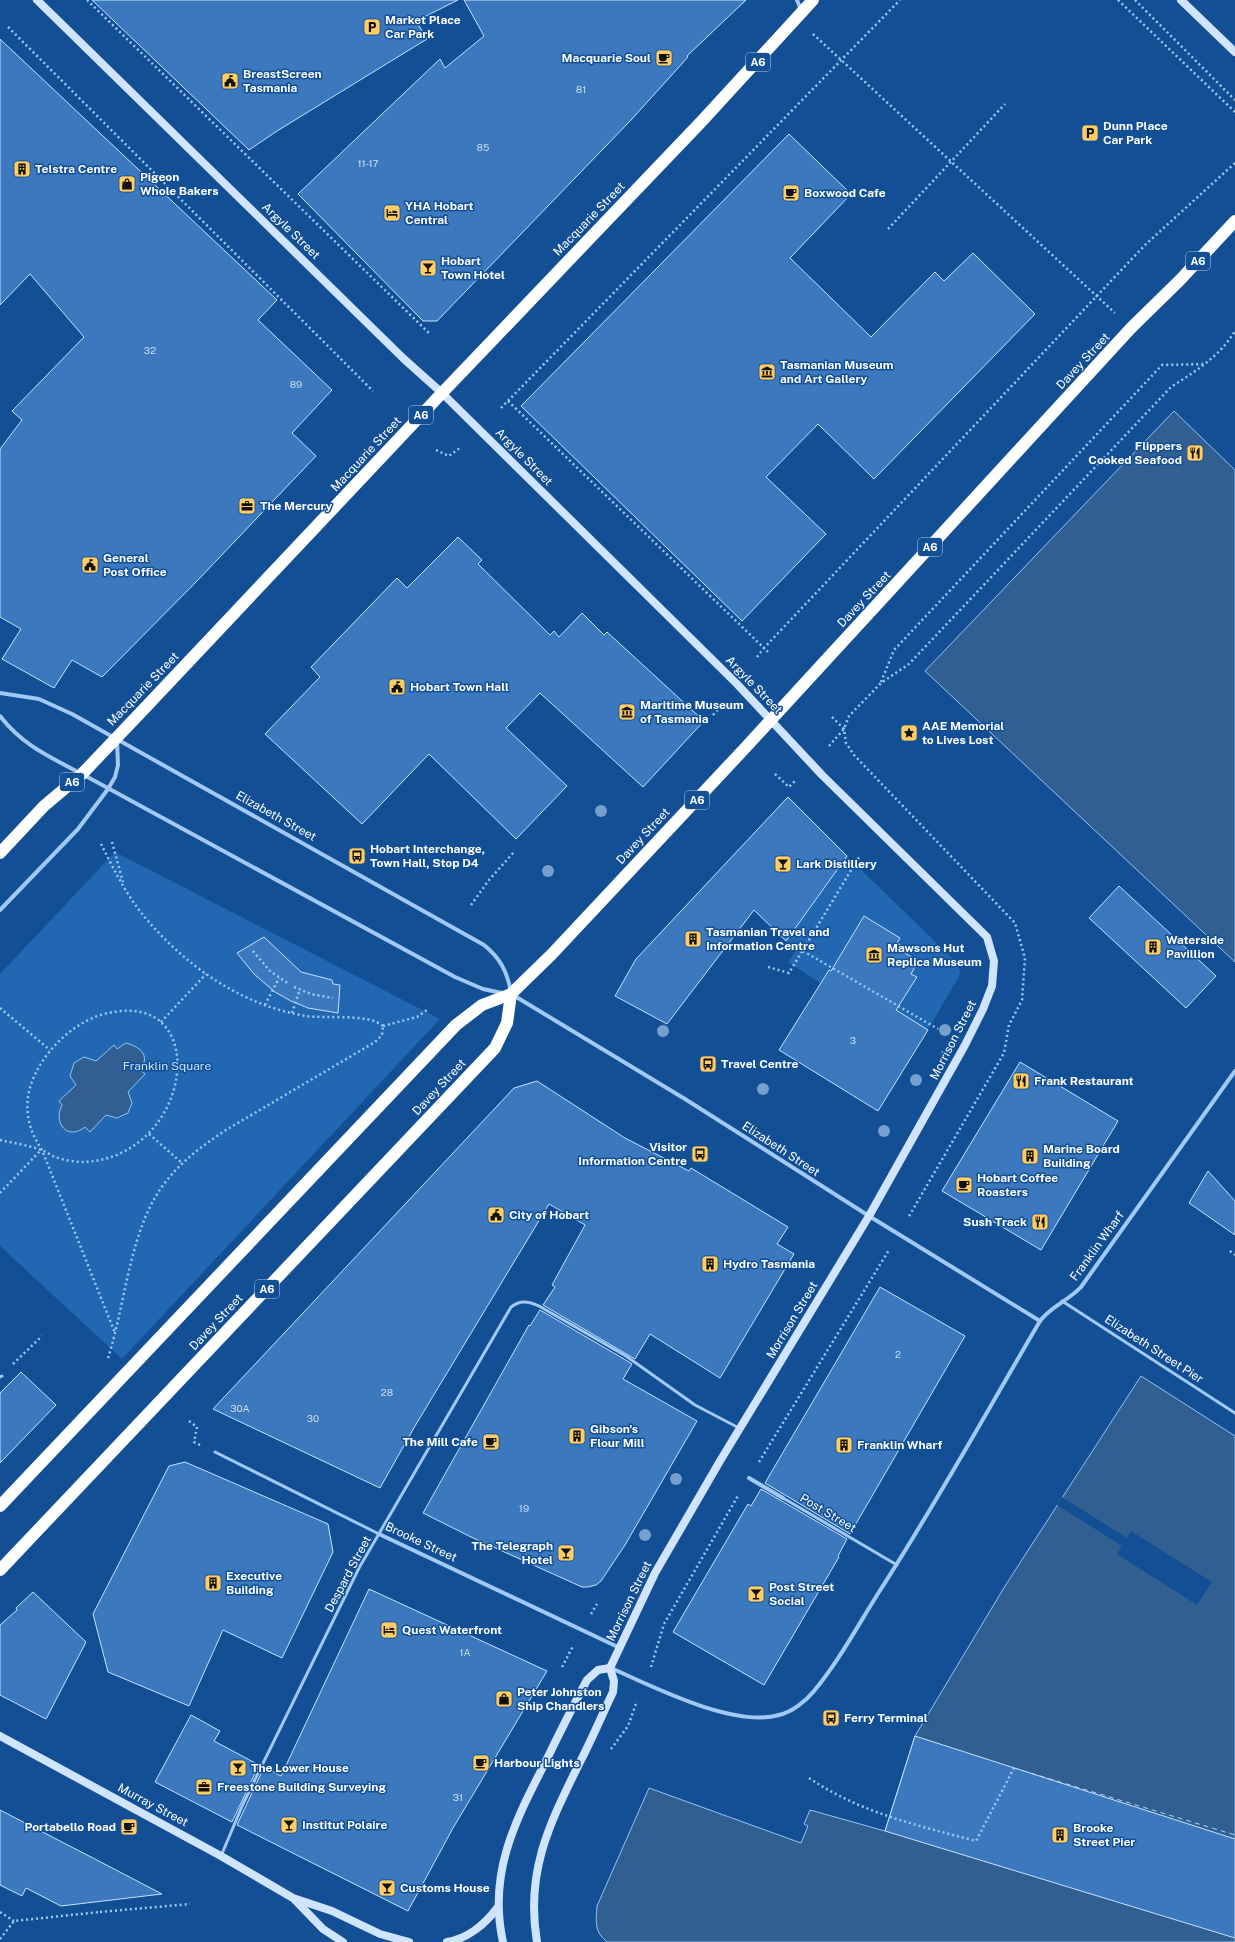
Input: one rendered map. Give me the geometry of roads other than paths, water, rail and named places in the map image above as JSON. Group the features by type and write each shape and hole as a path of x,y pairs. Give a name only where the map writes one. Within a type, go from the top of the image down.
{"highway":[{"name":"Macquarie Street","path":"0,853 44,806 82,774 442,392 685,139 800,17 813,0"},
{"name":"Davey Street","path":"0,1506 456,1025 482,1005 511,994 569,936 1131,328 1180,280 1235,221"},
{"name":"Davey Street","path":"0,1570 495,1048 507,1023 511,994"}],"street":[{"name":"Argyle Street","path":"37,0 399,353 442,392 771,719 822,776 987,937"},
{"path":"797,0 800,17"},
{"path":"1181,0 1235,52"},
{"name":"Elizabeth Street","path":"0,693 39,699 72,714 484,944 496,954 504,966 509,980 511,994"},
{"name":"Elizabeth Street","path":"0,716 12,731 27,744 455,977 482,989 511,994 685,1099 898,1235 1040,1321"},
{"path":"0,910 78,829 108,788 115,777 118,765 116,738"},
{"name":"Morrison Street","path":"610,1668 655,1573 868,1216 961,1052 983,1009 992,986 994,961 987,937"},
{"name":"Franklin Wharf","path":"610,1668 644,1683 717,1710 749,1717 780,1715 804,1701 826,1677 897,1565 1040,1321 1050,1310 1075,1293 1083,1284 1235,1071"},
{"name":"Post Street","path":"749,1478 783,1498"},
{"name":"Brooke Street","path":"379,1534 620,1648"},
{"path":"503,1942 498,1907 502,1863 518,1814 587,1680 598,1670 610,1668 614,1681 613,1692 559,1803 544,1840 537,1868 533,1898 537,1942"},
{"name":"Murray Street","path":"0,1736 221,1856 293,1898 332,1911 380,1934 409,1942"},
{"name":"Murray Street","path":"293,1898 322,1929 339,1941"},
{"path":"447,1942 467,1934 484,1923 498,1907"}],"lane":[{"name":"Elizabeth Street Pier","path":"1062,1301 1235,1413"},
{"name":"Despard Street","path":"221,1856 247,1797 359,1568 508,1311 520,1302 534,1304 626,1356 695,1405 740,1429"},
{"name":"Brooke Street","path":"216,1452 379,1534"},
{"name":"Post Street","path":"783,1498 897,1565"}],"place":[{"name":"Market Place Car Park","path":"372,27"},
{"name":"Macquarie Soul","path":"664,58"},
{"name":"BreastScreen Tasmania","path":"230,81"},
{"name":"Dunn Place Car Park","path":"1090,133"},
{"name":"Telstra Centre","path":"22,169"},
{"name":"Pigeon Whole Bakers","path":"127,184"},
{"name":"Boxwood Cafe","path":"791,193"},
{"name":"YHA Hobart Central","path":"392,213"},
{"name":"Hobart Town Hotel","path":"428,268"},
{"name":"Tasmanian Museum and Art Gallery","path":"767,372"},
{"name":"Flippers Cooked Seafood","path":"1195,453"},
{"name":"The Mercury","path":"247,506"},
{"name":"General Post Office","path":"90,565"},
{"name":"Hobart Town Hall","path":"397,687"},
{"name":"Maritime Museum of Tasmania","path":"627,712"},
{"name":"AAE Memorial to Lives Lost","path":"909,733"},
{"name":"Hobart Interchange, Town Hall, Stop D4","path":"357,856"},
{"name":"Lark Distillery","path":"783,864"},
{"name":"Tasmanian Travel and Information Centre","path":"693,939"},
{"name":"Waterside Pavillion","path":"1153,947"},
{"name":"Mawsons Hut Replica Museum","path":"874,955"},
{"name":"Travel Centre","path":"708,1064"},
{"name":"Frank Restaurant","path":"1021,1081"},
{"name":"Visitor Information Centre","path":"700,1154"},
{"name":"Marine Board Building","path":"1030,1156"},
{"name":"Hobart Coffee Roasters","path":"964,1185"},
{"name":"City of Hobart","path":"496,1215"},
{"name":"Sush Track","path":"1040,1222"},
{"name":"Hydro Tasmania","path":"710,1264"},
{"name":"Gibson's Flour Mill","path":"577,1436"},
{"name":"The Mill Cafe","path":"491,1442"},
{"name":"Franklin Wharf","path":"844,1445"},
{"name":"The Telegraph Hotel","path":"566,1553"},
{"name":"Executive Building","path":"213,1583"},
{"name":"Post Street Social","path":"756,1594"},
{"name":"Quest Waterfront","path":"389,1630"},
{"name":"Peter Johnston Ship Chandlers","path":"504,1699"},
{"name":"Ferry Terminal","path":"831,1718"},
{"name":"Harbour Lights","path":"481,1763"},
{"name":"The Lower House","path":"238,1768"},
{"name":"Freestone Building Surveying","path":"204,1787"},
{"name":"Institut Polaire","path":"289,1825"},
{"name":"Portabello Road","path":"129,1827"},
{"name":"Brooke Street Pier","path":"1060,1835"},
{"name":"Customs House","path":"387,1888"}],"park label":[{"name":"Franklin Square","path":"167,1066"}]}
